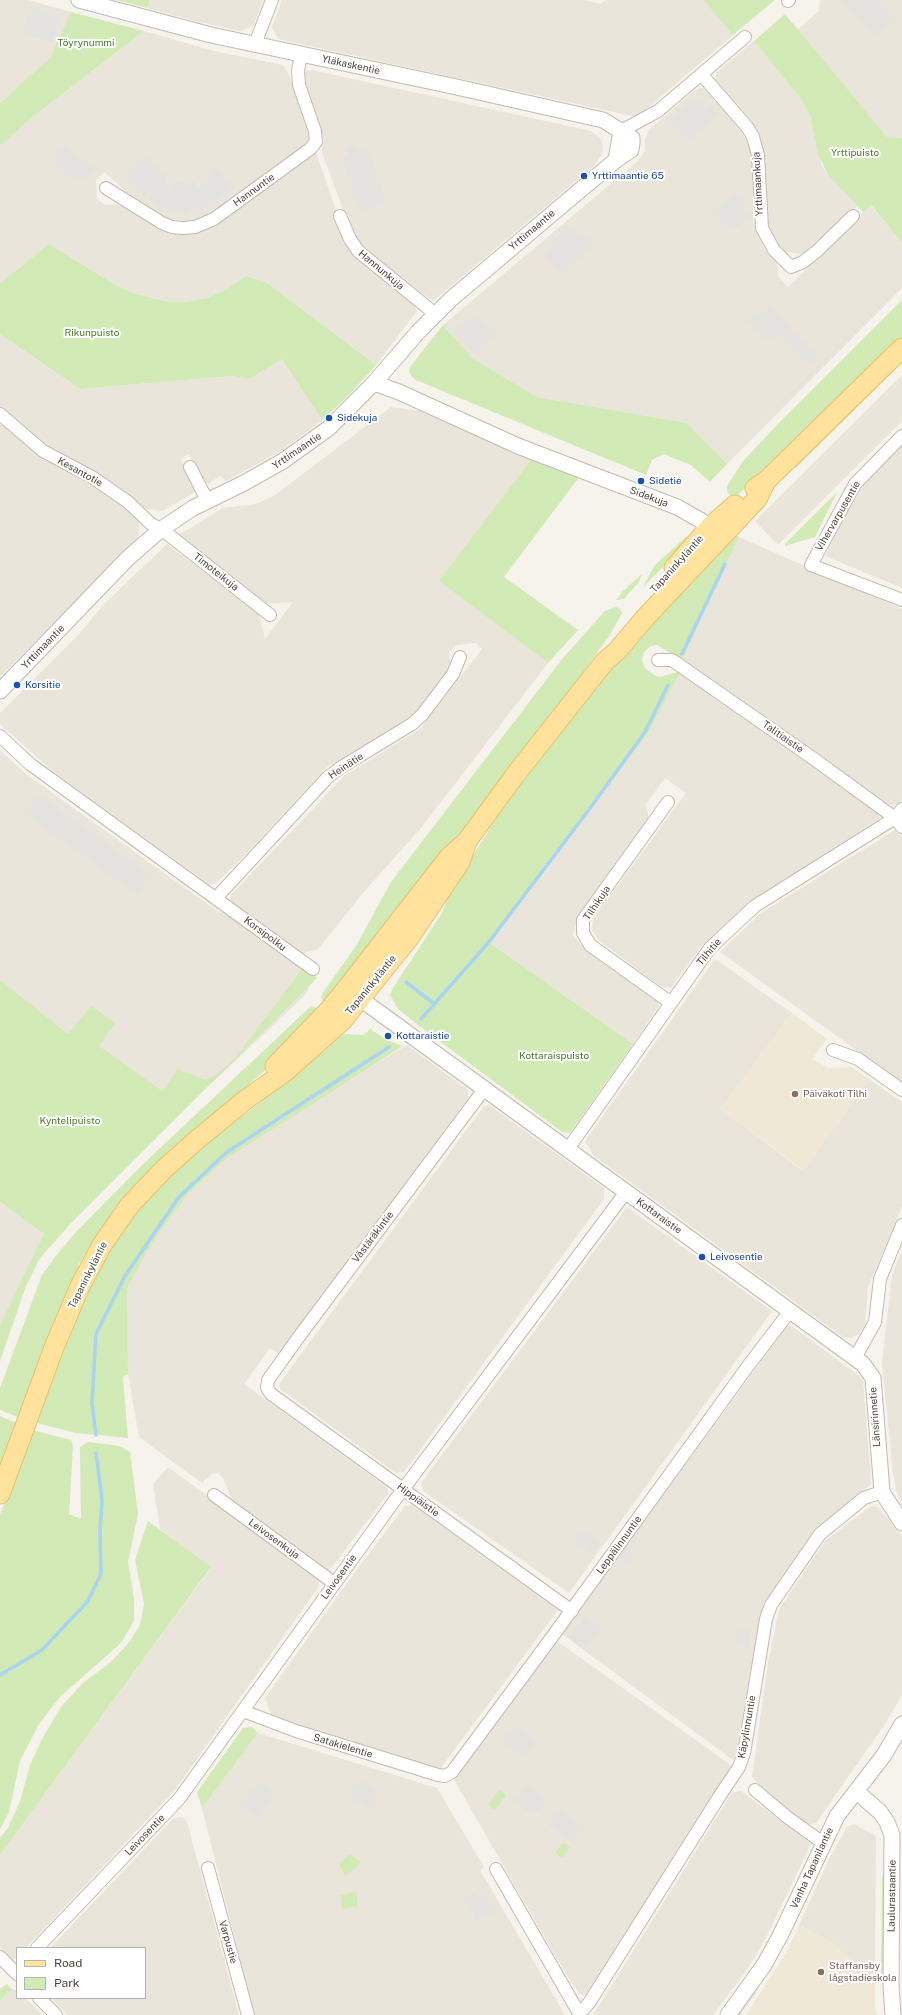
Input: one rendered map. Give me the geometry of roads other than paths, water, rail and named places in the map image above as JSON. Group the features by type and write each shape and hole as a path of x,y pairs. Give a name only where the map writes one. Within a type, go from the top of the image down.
{"main road":[{"name":"Tapaninkyläntie","path":"0,1494 55,1345 80,1286 102,1245 129,1206 164,1169 244,1101 286,1071 342,1021 354,994 409,938 460,862 467,841 516,774 605,661 617,651 715,532 757,499 766,481 902,348"}],"street":[{"name":"Yläkaskentie","path":"79,0 167,24 603,120 622,130"},
{"path":"255,44 272,0"},
{"path":"622,130 658,111 745,37"},
{"name":"Hannuntie","path":"106,188 162,224 172,227 195,227 214,219 310,149 316,142 315,131 298,81 301,54"},
{"name":"Yrttimaankuja","path":"702,75 748,128 753,137 758,155 762,228 774,250 791,267 803,262 817,251 853,216"},
{"name":"Yrttimaantie","path":"0,691 127,559 160,530 178,516 206,500 244,483 299,451 338,421 434,315 461,290 616,160 631,150 632,138 622,130"},
{"name":"Hannunkuja","path":"340,216 350,239 358,251 428,308 434,315"},
{"name":"Sidekuja","path":"374,383 399,392 518,446 677,507 715,532"},
{"name":"Kesantotie","path":"0,414 42,451 92,477 128,502 150,523 160,530"},
{"name":"Vihervarpusentie","path":"902,436 855,484 811,565 902,600"},
{"path":"190,467 206,500"},
{"name":"Timoteikuja","path":"160,530 270,615"},
{"name":"Heinätie","path":"216,898 328,777 340,768 412,724 422,715 453,674 460,658"},
{"name":"Talitiaistie","path":"658,660 672,660 900,818"},
{"path":"0,736 30,764 216,898"},
{"name":"Tilhikuja","path":"668,802 583,920 583,932 590,945 672,1003"},
{"name":"Tilhitie","path":"568,1149 710,948 755,906 900,818"},
{"name":"Korsipolku","path":"216,898 313,969"},
{"name":"Kottaraistie","path":"354,994 855,1358"},
{"path":"833,1050 858,1059 902,1090"},
{"name":"Västäräkintie","path":"267,1388 268,1380 276,1368 485,1088"},
{"name":"Leivosentie","path":"38,1947 179,1799 334,1583 626,1192"},
{"path":"855,1358 872,1329 880,1279 902,1225"},
{"name":"Leppälinnuntie","path":"445,1776 452,1772 572,1611 790,1311"},
{"name":"Länsirinnetie","path":"855,1358 868,1368 873,1378 882,1492 902,1523"},
{"name":"Hippiäistie","path":"267,1388 271,1394 572,1611"},
{"name":"Käpylinnuntie","path":"580,2014 589,2003 741,1764 766,1619 771,1605 820,1534 864,1498 882,1492"},
{"name":"Leivosenkuja","path":"214,1495 334,1583"},
{"name":"Satakielentie","path":"243,1711 340,1745 445,1776"},
{"name":"Vanha Tapanilantie","path":"728,2015 764,1965 780,1936 836,1816 884,1755 902,1724"},
{"path":"755,1790 787,1817 823,1843"},
{"name":"Laulurastaantie","path":"856,1791 880,1812 887,1822 892,1835 897,1858 891,1987 893,2015"},
{"name":"Varpustie","path":"208,1868 248,2015"},
{"path":"496,1869 580,2014"},
{"path":"0,1957 16,1973"},
{"path":"40,1999 56,2015"}],"waterway":[{"path":"682,654 725,564"},
{"path":"421,1019 489,942 591,807 645,732 668,685"},
{"path":"406,982 433,1003"},
{"path":"96,1435 92,1403 96,1334 125,1276 179,1197 227,1152 389,1047"},
{"path":"0,1675 42,1650 88,1601 101,1574 100,1532 102,1500 96,1453"}],"place":[{"name":"Yrttimaantie 65","path":"584,176"},
{"name":"Sidekuja","path":"329,418"},
{"name":"Sidetie","path":"641,481"},
{"name":"Korsitie","path":"17,685"},
{"name":"Kottaraistie","path":"388,1036"},
{"name":"Päiväkoti Tilhi","path":"795,1094"},
{"name":"Leivosentie","path":"702,1257"},
{"name":"Staffansby lågstadieskola","path":"821,1972"}],"park label":[{"name":"Töyrynummi","path":"86,43"},
{"name":"Yrttipuisto","path":"855,153"},
{"name":"Rikunpuisto","path":"92,333"},
{"name":"Kottaraispuisto","path":"554,1056"},
{"name":"Kyntelipuisto","path":"70,1121"}]}
